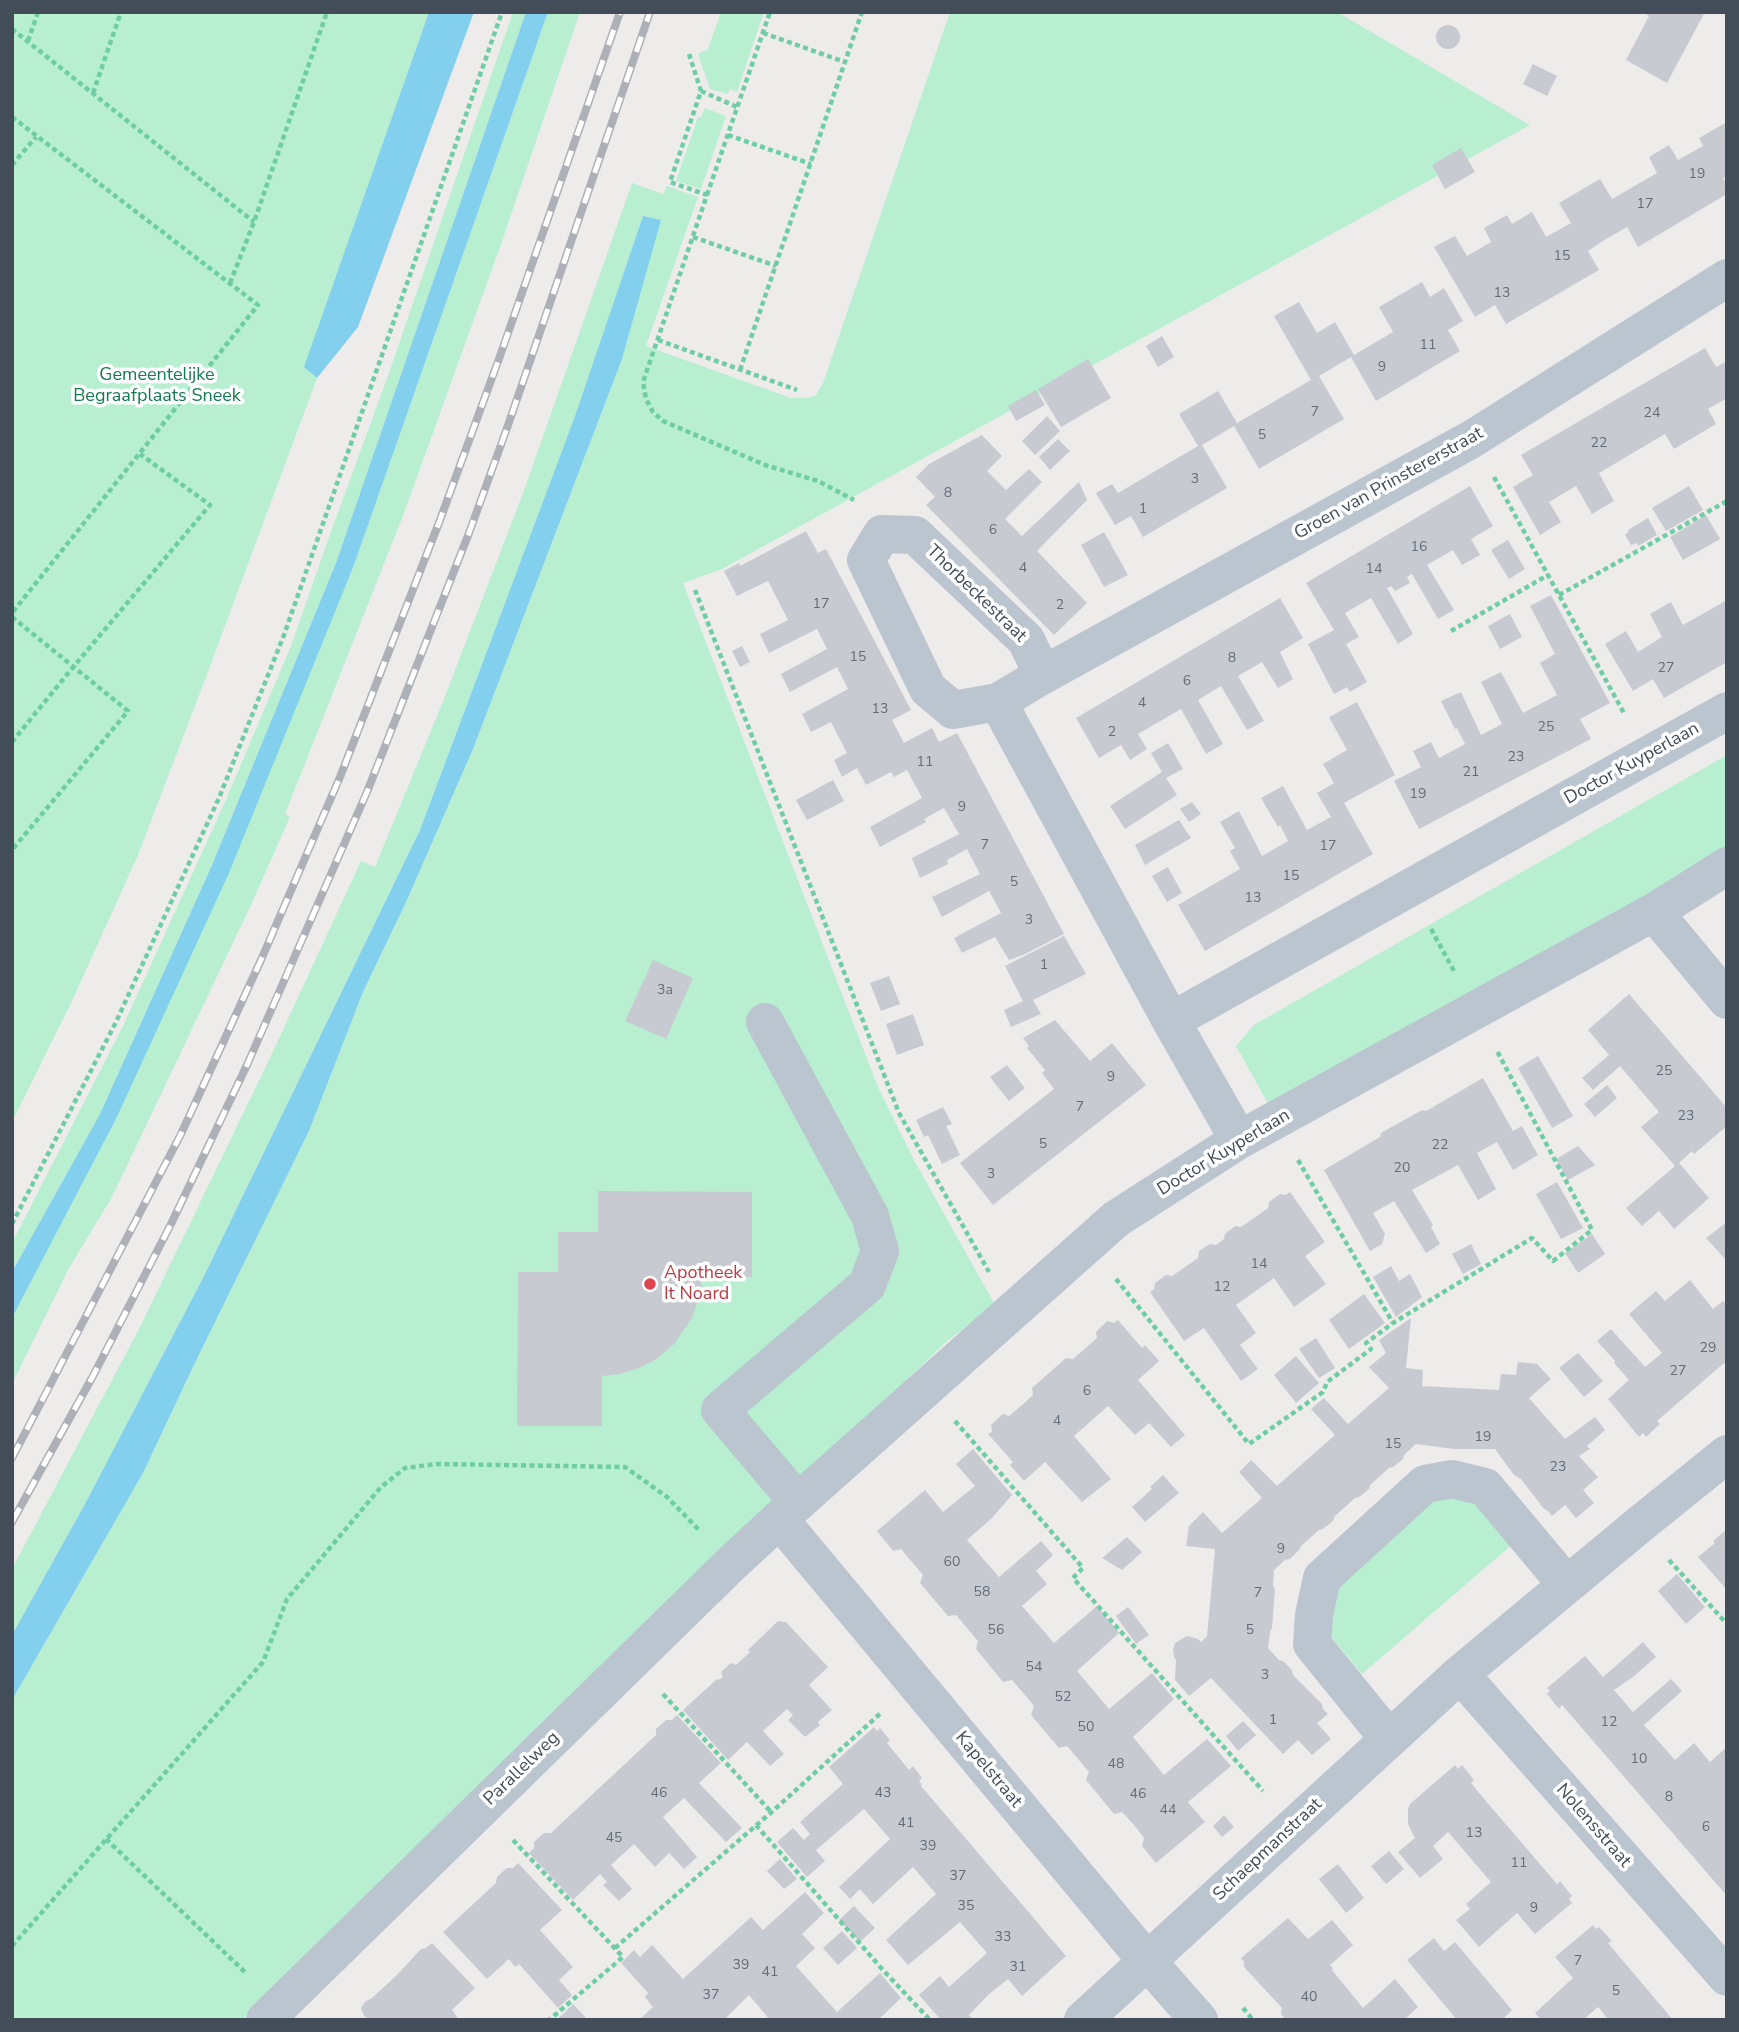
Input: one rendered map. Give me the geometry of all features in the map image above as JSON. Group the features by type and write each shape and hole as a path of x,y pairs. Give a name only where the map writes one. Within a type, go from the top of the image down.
{"street":[{"name":"Groen van Prinstererstraat","path":"1043,675 1472,439 1727,278"},
{"name":"Thorbeckestraat","path":"882,534 915,535 1026,640 1043,675"},
{"path":"882,534 866,560 928,689 953,710 998,702 1043,675"},
{"path":"998,702 1171,1021 1239,1140"},
{"name":"Doctor Kuyperlaan","path":"1171,1021 1727,711"},
{"name":"Doctor Kuyperlaan","path":"788,1510 1116,1219 1239,1140 1654,912 1727,866"},
{"path":"1654,912 1727,1000"},
{"name":"Kapelstraat","path":"765,1022 870,1216 880,1251 867,1285 720,1410 788,1510 1147,1961 1199,2020"},
{"name":"Schaepmanstraat","path":"1083,2020 1460,1674 1727,1454"},
{"path":"1389,1739 1312,1644 1314,1615 1322,1578 1424,1484 1452,1479 1485,1488 1567,1585"},
{"name":"Parallelweg","path":"279,2015 482,1808 788,1510"},
{"name":"Nolensstraat","path":"1460,1674 1727,1977"}],"path":[{"path":"28,41 37,12"},
{"path":"93,93 121,12"},
{"path":"230,283 327,12"},
{"path":"12,1224 116,1022 219,797 284,635 502,12"},
{"path":"770,12 643,382 646,399 653,412 663,421 765,465 818,481 867,506 882,534"},
{"path":"740,370 862,12"},
{"path":"12,29 254,222"},
{"path":"763,33 845,62"},
{"path":"689,54 701,91 670,182 707,195"},
{"path":"701,91 737,107"},
{"path":"12,117 258,305 12,615 128,711 12,850"},
{"path":"728,135 811,164"},
{"path":"12,165 36,137"},
{"path":"693,237 776,266"},
{"path":"658,340 797,390"},
{"path":"1472,439 1648,755"},
{"path":"12,742 210,505 140,454"},
{"path":"1559,595 1727,501"},
{"path":"1451,631 1548,575"},
{"path":"695,590 899,1113 1011,1313"},
{"path":"1088,1244 1250,1444 1323,1392 1327,1382 1371,1349 1366,1343 1393,1323 1532,1238 1553,1261 1591,1230 1409,888"},
{"path":"1276,1120 1393,1323"},
{"path":"926,1388 1083,1568 1073,1578 1294,1826"},
{"path":"12,1946 263,1662 287,1599 381,1488 405,1468 437,1464 625,1467 667,1497 732,1563"},
{"path":"1639,1525 1727,1625"},
{"path":"633,1661 771,1812"},
{"path":"615,1948 889,1705"},
{"path":"482,1808 624,1957 550,2020"},
{"path":"756,1825 930,2020"},
{"path":"106,1839 279,2015"}],"green space":[{"name":"Gemeentelijke Begraafplaats Sneek","path":"12,12 429,12 305,367 317,378 209,669 138,855 72,1001 12,1122"},
{"path":"513,12 526,12 336,563 212,865 100,1114 12,1272 12,1243 123,1026 225,802 291,646 389,373"},
{"path":"548,12 580,12 500,247 404,513 285,814 290,817 112,1197 69,1268 12,1384 12,1318 116,1119 354,565"},
{"path":"721,12 764,12 737,92 730,89 728,94 710,89 698,54 708,49"},
{"path":"950,12 1337,12 1530,125 722,569 683,583 878,1087 914,1160 995,1305 946,1342 311,1948 242,2020 12,2020 12,1700 143,1473 309,1131 363,992 407,900 473,749 622,359 660,220 643,216 575,416 420,830 204,1276 85,1504 12,1635 12,1569 139,1329 269,1060 361,861 375,867 444,699 522,496 632,183 663,194 667,186 698,197 646,346 791,398 816,395 823,383"},
{"path":"705,108 726,116 701,189 676,181 698,117 701,117"},
{"path":"1727,755 1727,858 1275,1116 1236,1046 1254,1025"},
{"path":"1432,1496 1472,1497 1515,1542 1362,1674 1324,1628 1334,1581"}],"water":[{"path":"429,12 474,12 358,327 317,378 304,367"},
{"path":"526,12 548,12 354,565 229,873 116,1119 12,1318 12,1272 100,1114 212,865 336,563"},
{"path":"643,216 661,220 622,359 473,749 407,900 363,992 309,1131 143,1473 12,1700 12,1635 85,1504 204,1276 420,830 575,416"}],"building":[{"path":"1642,12 1705,12 1667,83 1626,60 1649,16"},
{"path":"1448,25 1456,29 1460,37 1456,45 1448,49 1440,45 1436,37 1440,29"},
{"path":"1533,64 1557,76 1547,96 1523,84"},
{"path":"1727,122 1727,175 1723,178 1727,184 1727,194 1638,247 1627,227 1606,239 1588,251 1599,270 1506,324 1495,305 1475,317 1434,247 1455,236 1467,256 1491,242 1484,228 1507,215 1512,224 1532,212 1546,237 1571,223 1559,203 1600,179 1612,199 1657,173 1649,157 1669,145 1678,160 1703,146 1699,138"},
{"path":"1461,148 1475,172 1445,189 1432,165"},
{"path":"1422,282 1430,297 1444,288 1463,321 1448,330 1460,351 1376,401 1351,357 1319,376 1344,419 1259,469 1234,426 1202,445 1227,488 1143,537 1131,516 1115,525 1096,493 1112,484 1118,493 1198,446 1179,414 1218,391 1237,423 1311,380 1274,316 1299,302 1317,333 1335,322 1354,355 1393,332 1379,307"},
{"path":"1162,336 1174,357 1158,367 1146,346"},
{"path":"1705,348 1716,367 1727,361 1727,398 1708,409 1716,424 1674,449 1665,434 1599,473 1614,501 1592,514 1576,486 1549,502 1561,522 1540,535 1513,487 1533,475 1521,455"},
{"path":"1088,359 1111,398 1061,427 1038,389"},
{"path":"1036,390 1045,405 1016,421 1008,406"},
{"path":"1047,416 1060,431 1035,455 1022,441"},
{"path":"982,435 1002,456 987,471 1006,490 1029,469 1042,482 1005,519 1022,536 1079,482 1087,500 1037,551 1087,603 1054,635 926,505 935,497 916,477 929,464"},
{"path":"1058,439 1070,451 1050,470 1039,457"},
{"path":"1470,486 1493,526 1471,539 1480,555 1462,565 1453,550 1427,565 1454,610 1438,619 1412,574 1407,577 1410,583 1395,591 1391,586 1387,588 1413,634 1398,644 1371,598 1345,613 1359,637 1346,644 1367,682 1350,692 1347,687 1334,694 1308,644 1334,630 1306,583"},
{"path":"1689,486 1703,510 1666,531 1652,508"},
{"path":"1706,515 1720,539 1683,560 1670,537"},
{"path":"1648,518 1657,535 1638,546 1637,543 1631,545 1625,535 1628,530"},
{"path":"806,531 818,553 826,549 911,710 892,720 904,743 932,728 939,742 957,733 1064,934 1009,960 995,937 962,953 954,938 1001,913 989,891 942,917 932,897 980,874 967,849 947,860 948,864 920,878 912,858 959,834 944,808 924,819 926,822 880,847 870,827 922,798 907,770 894,777 891,772 866,785 857,768 842,777 834,760 847,753 831,722 811,732 802,714 848,689 837,667 790,692 781,674 827,649 817,629 769,653 760,634 788,620 768,581 737,596 724,571 739,563 740,566"},
{"path":"1104,532 1128,575 1104,587 1081,545"},
{"path":"1508,540 1525,569 1509,579 1491,550"},
{"path":"1551,595 1610,703 1580,719 1591,739 1419,829 1394,781 1421,767 1413,751 1431,742 1439,758 1465,744 1441,701 1461,692 1481,735 1502,724 1481,682 1501,672 1523,713 1557,695 1540,663 1555,654 1530,606"},
{"path":"1280,598 1303,638 1280,652 1293,679 1278,688 1262,662 1238,676 1264,721 1247,730 1221,686 1198,700 1223,744 1206,754 1181,709 1138,734 1147,749 1130,760 1121,745 1099,758 1076,718"},
{"path":"1727,600 1727,662 1664,698 1653,679 1633,691 1605,644 1626,631 1638,652 1662,637 1650,614 1671,602 1683,625"},
{"path":"1510,614 1522,637 1500,649 1488,626"},
{"path":"742,646 750,662 740,667 732,651"},
{"path":"1357,702 1395,775 1344,803 1373,854 1205,951 1178,905 1240,869 1230,851 1235,848 1220,822 1239,811 1262,856 1288,841 1261,798 1283,786 1307,830 1331,817 1317,793 1334,783 1323,764 1347,750 1329,717"},
{"path":"1168,743 1183,769 1166,778 1177,795 1125,829 1110,806 1162,772 1151,753"},
{"path":"833,780 844,801 807,820 796,800"},
{"path":"1192,802 1201,814 1189,822 1180,809"},
{"path":"1179,820 1191,838 1145,865 1135,845"},
{"path":"1168,867 1182,893 1167,902 1152,876"},
{"path":"1064,936 1086,974 1033,1000 1041,1014 1011,1027 1004,1010 1023,1001 1005,966"},
{"path":"653,960 693,978 666,1039 625,1021"},
{"path":"889,976 900,1004 881,1011 870,983"},
{"path":"1629,994 1727,1108 1727,1126 1679,1163 1709,1198 1674,1229 1659,1211 1642,1226 1626,1208 1675,1166 1641,1127 1659,1112 1620,1066 1593,1090 1582,1078 1609,1055 1588,1030"},
{"path":"913,1014 924,1045 897,1055 886,1024"},
{"path":"1055,1020 1090,1061 1112,1043 1146,1085 993,1205 960,1163 1054,1089 1042,1073 1045,1070 1027,1048 1029,1046 1023,1038"},
{"path":"1538,1056 1573,1116 1552,1128 1518,1068"},
{"path":"1007,1065 1025,1088 1009,1101 990,1077"},
{"path":"1483,1078 1513,1131 1522,1126 1538,1155 1513,1170 1497,1142 1477,1153 1496,1189 1478,1200 1458,1165 1412,1190 1433,1225 1431,1227 1440,1244 1426,1253 1394,1201 1373,1213 1385,1234 1382,1244 1370,1251 1324,1170 1380,1137 1381,1133"},
{"path":"1607,1085 1617,1098 1595,1117 1584,1104"},
{"path":"943,1107 952,1124 946,1126 960,1155 942,1164 928,1135 924,1137 916,1120"},
{"path":"1578,1146 1595,1165 1568,1180 1556,1159"},
{"path":"1557,1182 1583,1228 1561,1239 1536,1194"},
{"path":"598,1191 752,1192 752,1277 702,1276 700,1294 692,1318 674,1344 655,1360 639,1368 602,1376 602,1426 517,1426 518,1272 558,1272 558,1232 598,1232"},
{"path":"1290,1192 1325,1242 1305,1256 1326,1284 1294,1307 1274,1278 1236,1305 1256,1333 1240,1345 1258,1369 1241,1381 1204,1328 1184,1341 1150,1292 1155,1283 1166,1275 1172,1276 1198,1258 1199,1251 1210,1244 1216,1245 1235,1226 1241,1227 1268,1208 1269,1202 1280,1194 1286,1195"},
{"path":"1727,1222 1727,1261 1706,1238"},
{"path":"1592,1234 1605,1254 1578,1273 1565,1253"},
{"path":"1471,1244 1481,1264 1463,1274 1452,1254"},
{"path":"1391,1266 1399,1281 1410,1274 1422,1297 1396,1317 1373,1277"},
{"path":"1690,1280 1713,1309 1723,1301 1727,1305 1727,1366 1724,1363 1657,1421 1660,1424 1646,1437 1643,1433 1639,1437 1608,1399 1629,1380 1597,1341 1611,1329 1645,1367 1662,1353 1629,1314 1656,1291 1665,1301"},
{"path":"1364,1294 1385,1323 1349,1349 1329,1320"},
{"path":"1411,1318 1406,1368 1423,1370 1422,1386 1499,1390 1501,1374 1516,1375 1518,1362 1537,1364 1551,1379 1529,1398 1565,1439 1595,1417 1605,1430 1587,1446 1590,1449 1579,1456 1598,1477 1583,1490 1594,1503 1576,1518 1565,1505 1552,1516 1521,1479 1514,1475 1495,1449 1454,1449 1416,1444 1403,1459 1389,1468 1369,1489 1335,1516 1333,1521 1274,1570 1272,1628 1268,1648 1322,1704 1328,1714 1317,1723 1331,1739 1312,1755 1298,1740 1283,1754 1211,1678 1189,1696 1175,1680 1175,1643 1187,1636 1201,1642 1207,1636 1215,1549 1186,1546 1189,1526 1203,1512 1222,1533 1262,1498 1239,1472 1251,1460 1277,1486 1335,1435 1311,1409 1324,1398 1348,1424 1389,1388 1369,1367 1386,1353 1379,1340"},
{"path":"1118,1320 1142,1348 1145,1345 1159,1361 1138,1380 1185,1435 1171,1447 1149,1423 1135,1435 1108,1406 1074,1436 1111,1479 1082,1502 1045,1462 1024,1481 1010,1465 1013,1462 988,1434 992,1432 991,1425 1003,1414 1009,1416 1033,1395 1032,1388 1066,1358 1073,1359 1097,1338 1096,1332 1107,1321 1114,1323"},
{"path":"1316,1338 1335,1368 1319,1378 1299,1349"},
{"path":"1578,1353 1603,1381 1584,1397 1559,1368"},
{"path":"1296,1356 1319,1383 1296,1403 1274,1375"},
{"path":"973,1449 1012,1495 992,1518 967,1540 999,1577 1041,1541 1053,1555 1036,1571 1047,1584 1022,1606 1054,1643 1097,1606 1119,1633 1077,1671 1109,1709 1152,1673 1174,1699 1133,1737 1164,1775 1207,1739 1231,1766 1188,1802 1205,1822 1156,1863 1142,1846 1144,1838 1135,1826 1122,1812 1114,1814 1086,1780 1089,1772 1067,1746 1059,1748 1031,1715 1034,1706 1025,1695 1012,1680 1003,1682 976,1649 978,1641 956,1615 948,1616 920,1583 923,1575 901,1549 893,1551 877,1531 925,1490 943,1512 975,1486 956,1464"},
{"path":"1163,1475 1179,1493 1145,1522 1132,1507"},
{"path":"1727,1529 1727,1590 1698,1557"},
{"path":"1127,1537 1142,1552 1122,1570 1102,1558"},
{"path":"1677,1574 1705,1607 1686,1624 1658,1591"},
{"path":"1128,1607 1149,1635 1136,1644 1116,1616"},
{"path":"778,1621 786,1622 828,1667 809,1685 832,1710 818,1722 820,1725 805,1737 788,1720 793,1715 787,1709 763,1731 784,1754 770,1766 747,1742 728,1760 683,1710 717,1679 723,1677 721,1672 731,1663 736,1665 750,1652 748,1650"},
{"path":"1643,1642 1656,1657 1614,1690 1633,1712 1671,1679 1682,1691 1644,1725 1675,1760 1694,1743 1710,1762 1727,1747 1727,1896 1562,1705 1559,1709 1547,1694 1550,1691 1547,1688 1585,1656 1603,1677"},
{"path":"677,1715 721,1763 699,1783 742,1828 726,1842 684,1798 663,1817 697,1857 684,1869 669,1853 655,1867 634,1844 611,1865 632,1889 619,1901 603,1885 607,1882 600,1874 573,1900 529,1853 534,1848 534,1842 544,1833 551,1833 656,1735 656,1729"},
{"path":"1243,1721 1256,1735 1238,1751 1226,1736"},
{"path":"874,1727 877,1731 880,1728 890,1740 887,1743 909,1770 913,1766 922,1778 919,1781 921,1786 1066,1956 1022,1996 1008,1979 969,2015 973,2020 941,2020 919,1995 940,1976 949,1987 987,1953 960,1922 908,1965 886,1940 936,1894 913,1867 873,1904 860,1889 850,1899 839,1887 890,1839 864,1809 816,1850 825,1861 807,1877 777,1842 793,1828 804,1840 810,1834 800,1822 843,1784 829,1767"},
{"path":"1455,1765 1458,1769 1462,1765 1474,1780 1471,1783 1485,1800 1557,1884 1560,1881 1572,1896 1569,1899 1572,1903 1535,1934 1517,1913 1479,1947 1456,1920 1470,1909 1466,1904 1491,1882 1448,1832 1433,1846 1443,1859 1420,1878 1398,1852 1415,1838 1408,1824 1410,1804"},
{"path":"1224,1815 1234,1827 1222,1837 1213,1826"},
{"path":"1389,1851 1404,1869 1386,1884 1371,1866"},
{"path":"780,1859 797,1879 784,1889 767,1871"},
{"path":"518,1863 562,1910 540,1930 573,1967 559,1980 572,1995 558,2008 519,1964 515,1967 509,1959 487,1979 443,1932 496,1883 497,1877"},
{"path":"1338,1864 1364,1898 1346,1913 1319,1879"},
{"path":"805,1892 824,1913 802,1934 815,1948 796,1966 837,2012 880,1973 901,1998 878,2020 770,2020 749,1995 724,2020 639,2020 653,2007 645,1997 648,1993 621,1963 634,1950 640,1957 652,1945 683,1979 751,1917 763,1930"},
{"path":"854,1906 875,1928 860,1942 839,1920"},
{"path":"1288,1918 1308,1939 1332,1920 1353,1945 1330,1965 1363,2008 1395,1979 1418,2007 1404,2020 1286,2020 1281,2014 1282,2008 1244,1967 1241,1958"},
{"path":"1593,1925 1596,1929 1599,1927 1612,1941 1608,1943 1673,2020 1609,2020 1598,2007 1583,2020 1541,2020 1535,2013 1573,1978 1555,1957"},
{"path":"842,1931 857,1948 838,1965 823,1948"},
{"path":"1434,1938 1444,1951 1455,1942 1512,2010 1502,2020 1457,2020 1407,1960"},
{"path":"432,1943 475,1988 452,2010 459,2020 371,2020 364,2016 361,2008 365,2002 397,1975 421,1949"},
{"path":"573,2004 588,2020 556,2020 562,2015"}],"railway":[{"path":"12,1458 181,1134 261,960 340,777 440,520 620,12"},
{"path":"12,1522 93,1376 171,1224 247,1065 367,792 469,533 650,12"}],"place":[{"name":"Apotheek It Noard","path":"650,1284"}]}
